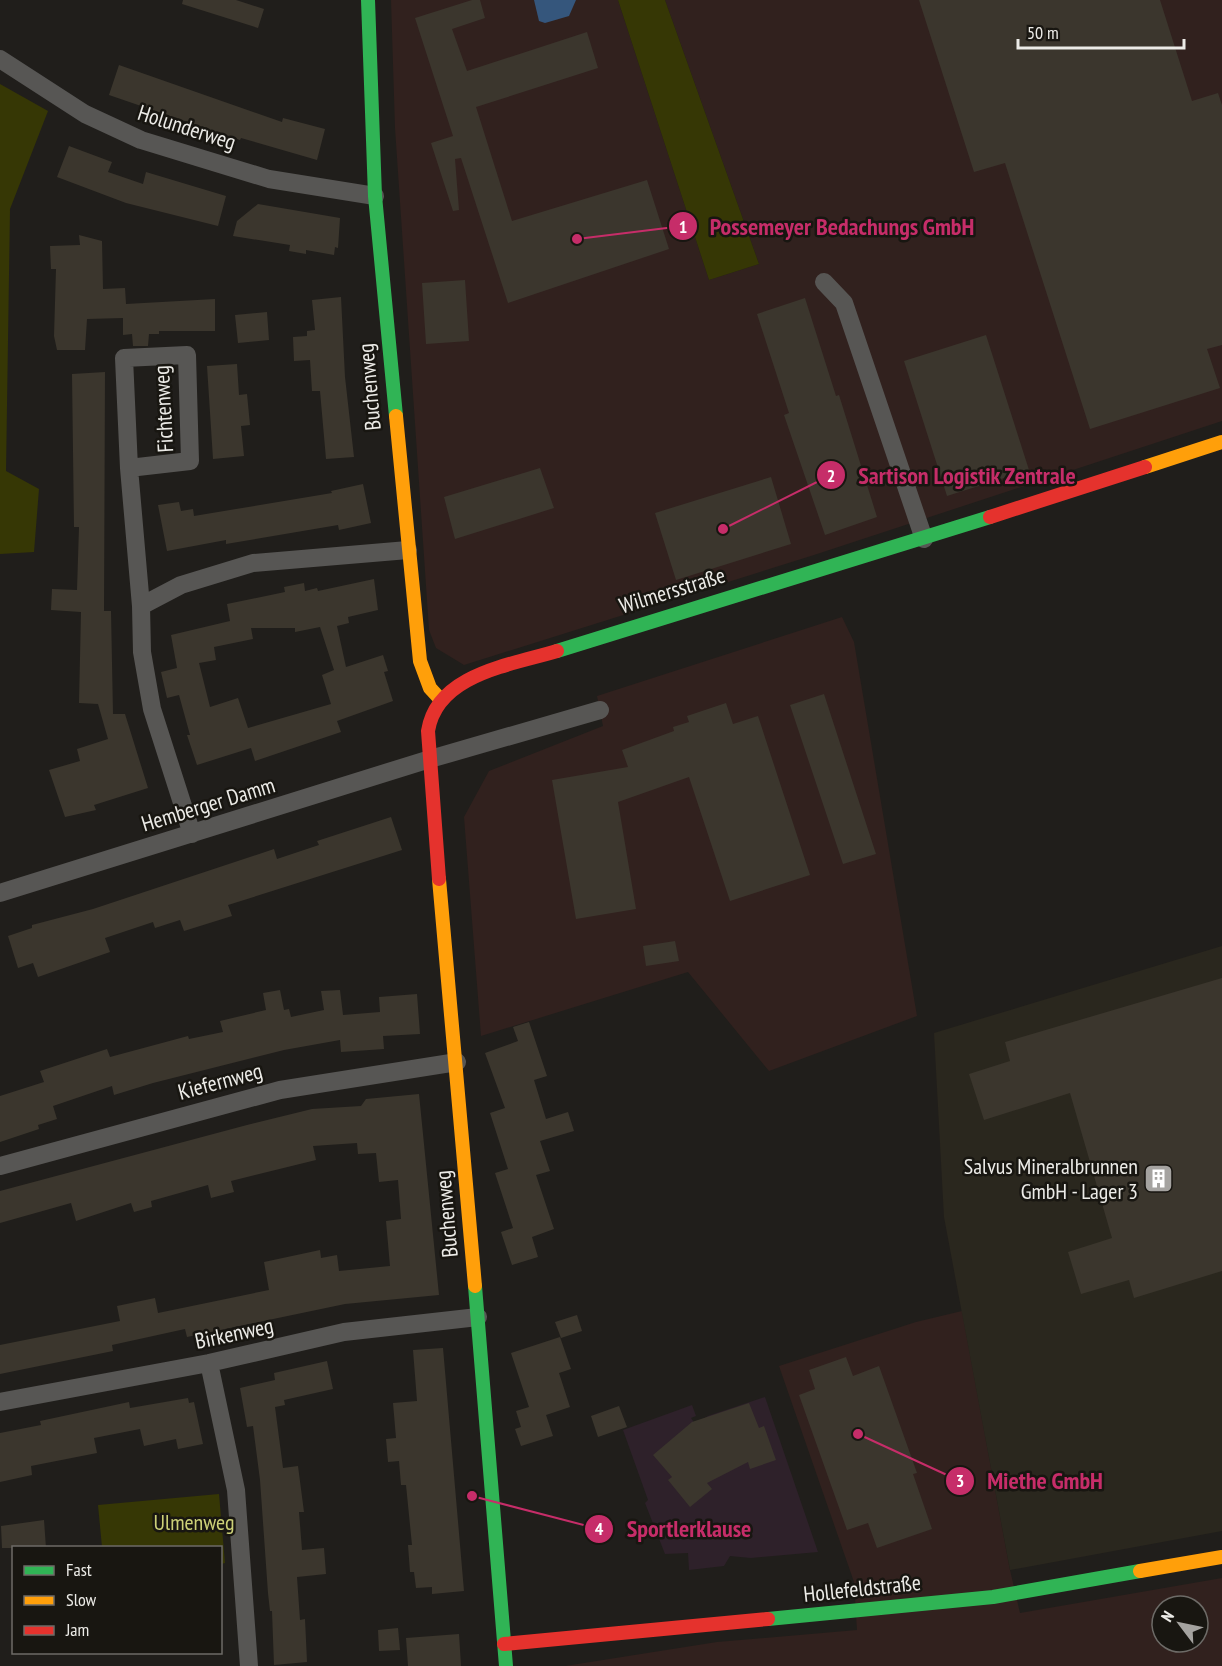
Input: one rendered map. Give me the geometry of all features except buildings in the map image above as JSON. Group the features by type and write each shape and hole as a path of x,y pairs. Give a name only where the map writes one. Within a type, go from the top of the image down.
{"street":[{"name":"Buchenweg","path":"368,0 375,196 408,550 420,661 430,688 441,700 429,719 430,759 506,1666"},
{"name":"Holunderweg","path":"0,59 86,114 141,140 269,179 375,196"},
{"path":"824,282 844,303 924,539"},
{"name":"Fichtenweg","path":"129,468 190,461 187,355 124,358 129,468 141,606 142,652 152,710 192,834"},
{"name":"Wilmersstraße","path":"441,700 465,681 483,674 924,539 1222,442"},
{"path":"141,606 181,585 253,563 408,550"},
{"path":"430,759 600,710"},
{"name":"Hemberger Damm","path":"0,893 430,759"},
{"name":"Kiefernweg","path":"0,1166 280,1090 457,1062"},
{"name":"Birkenweg","path":"0,1402 208,1363 344,1332 478,1317"},
{"path":"208,1363 236,1490 249,1666"},
{"name":"Hollefeldstraße","path":"504,1644 993,1597 1222,1557"}],"shaded area":[{"path":"391,0 618,0 709,280 759,264 665,0 1222,0 1222,421 814,555 464,665 436,648 429,630 395,128"},
{"path":"842,617 854,642 917,1016 769,1071 688,972 481,1036 464,817 489,771 603,726 597,696"},
{"path":"1222,946 1222,1531 1010,1570 944,1217 934,1033"},
{"path":"962,1311 1020,1613 1222,1578 1222,1666 565,1666 717,1642 857,1630 854,1582 779,1366 916,1322"},
{"path":"765,1397 818,1552 751,1558 730,1556 724,1566 689,1570 688,1553 665,1554 645,1503 648,1500 623,1430 692,1405 696,1416 691,1418 695,1424 708,1416"}],"green space":[{"path":"618,0 665,0 759,264 709,280"},
{"path":"0,84 48,111 10,209 6,471 39,489 34,552 0,554"},
{"name":"Ulmenweg","path":"219,1494 225,1563 222,1564 222,1546 102,1546 98,1505"}],"water":[{"path":"534,0 576,0 569,16 545,23 539,21"}],"traffic: fast":[{"path":"368,0 375,196 396,416"},
{"path":"557,651 990,517"},
{"path":"475,1286 506,1666"},
{"path":"768,1619 993,1597 1140,1571"}],"traffic: slow":[{"path":"396,416 420,661 430,688 441,700"},
{"path":"1145,467 1222,442"},
{"path":"439,879 475,1286"},
{"path":"1140,1571 1222,1557"}],"traffic: jam":[{"path":"990,517 1145,467"},
{"path":"439,879 428,731 434,712 445,696 461,684 479,675 498,667 557,651"},
{"path":"504,1644 768,1619"}],"place":[{"name":"Possemeyer Bedachungs GmbH","path":"577,239"},
{"name":"Sartison Logistik Zentrale","path":"723,529"},
{"name":"Salvus Mineralbrunnen GmbH - Lager 3","path":"1159,1179"},
{"name":"Miethe GmbH","path":"858,1434"},
{"name":"Sportlerklause","path":"472,1496"}]}
